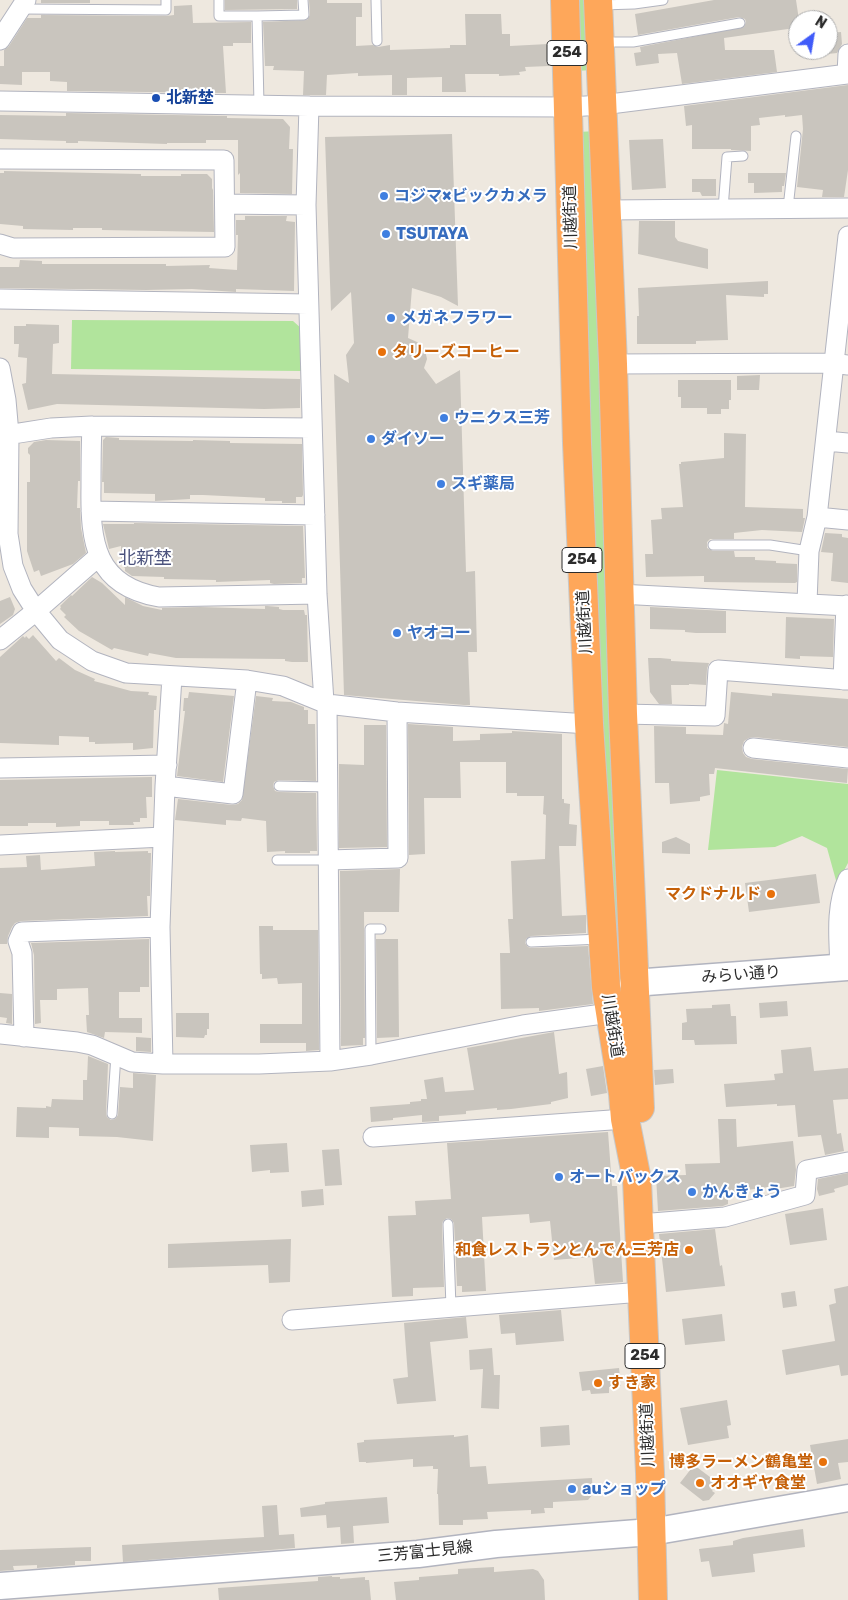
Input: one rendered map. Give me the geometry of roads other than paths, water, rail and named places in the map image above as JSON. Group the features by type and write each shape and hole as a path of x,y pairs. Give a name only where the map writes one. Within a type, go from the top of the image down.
{"highway":[{"name":"川越街道","path":"566,0 577,443 589,724 606,987 623,1094 625,1119 637,1180 653,1600"},
{"name":"川越街道","path":"598,3 613,364 623,714 641,1136 637,1180"}],"main road":[{"name":"みらい通り","path":"634,983 844,968"},
{"name":"三芳富士見線","path":"0,1586 408,1554 496,1544 651,1532 848,1498"}],"street":[{"path":"0,40 23,4"},
{"path":"0,101 309,106 569,107 602,105 848,74 848,54"},
{"path":"309,106 306,205 308,304 317,594 326,703 330,1061"},
{"path":"0,160 224,160 226,247 13,248 0,244"},
{"path":"225,204 306,205"},
{"path":"606,210 848,208"},
{"path":"807,603 809,551 817,517 826,441 841,364 848,236"},
{"path":"0,300 308,304"},
{"path":"613,364 841,364"},
{"path":"0,368 6,400 4,534 13,566 22,588 36,611 60,640 92,661 126,673 247,680 283,686 326,703 397,712 589,724"},
{"path":"5,435 51,428 92,426 312,428"},
{"path":"92,426 92,533 99,556 110,572 125,585 140,594 159,597 317,594"},
{"path":"826,441 848,443"},
{"path":"91,511 315,515"},
{"path":"817,517 848,520"},
{"path":"0,640 99,556"},
{"path":"619,594 847,605 845,680 718,670 716,716 623,714"},
{"path":"162,1064 160,927 165,786 172,677"},
{"path":"165,786 233,794 247,680"},
{"path":"328,860 398,858 397,712"},
{"path":"753,748 848,758"},
{"path":"0,768 167,765"},
{"path":"0,845 163,837"},
{"path":"844,968 839,918 844,888 848,879"},
{"path":"24,1037 22,953 18,941 22,932 160,927"},
{"path":"0,1034 92,1045 132,1062 162,1064 259,1064 330,1061 523,1025 610,1013 619,1006 628,986 634,983"},
{"path":"372,1137 625,1119"},
{"path":"640,1224 725,1217 805,1195 807,1170 848,1162"},
{"path":"292,1320 642,1292"}],"lane":[{"path":"23,4 118,5 166,10 166,0"},
{"path":"219,0 219,16 304,15 303,0"},
{"path":"376,0 377,41"},
{"path":"598,3 634,4 663,0"},
{"path":"257,16 259,105"},
{"path":"599,42 633,42 740,23"},
{"path":"788,208 796,136"},
{"path":"724,209 727,157 743,156"},
{"path":"713,545 770,545 809,551"},
{"path":"279,786 328,787"},
{"path":"278,860 328,860"},
{"path":"371,1054 370,929 381,930"},
{"path":"531,942 603,939"},
{"path":"112,1114 116,1055"},
{"path":"448,1224 451,1307"}],"place":[{"name":"北新埜","path":"156,98"},
{"name":"コジマ×ビックカメラ","path":"384,196"},
{"name":"TSUTAYA","path":"386,234"},
{"name":"メガネフラワー","path":"391,318"},
{"name":"タリーズコーヒー","path":"382,352"},
{"name":"ウニクス三芳","path":"444,418"},
{"name":"ダイソー","path":"371,439"},
{"name":"スギ薬局","path":"441,484"},
{"name":"ヤオコー","path":"397,633"},
{"name":"マクドナルド","path":"771,894"},
{"name":"オートバックス","path":"559,1177"},
{"name":"かんきょう","path":"692,1192"},
{"name":"和食レストランとんでん三芳店","path":"689,1250"},
{"name":"すき家","path":"598,1383"},
{"name":"博多ラーメン鶴亀堂","path":"823,1462"},
{"name":"オオギヤ食堂","path":"700,1483"},
{"name":"auショップ","path":"572,1489"}],"district":[{"name":"北新埜","path":"145,559"}]}
